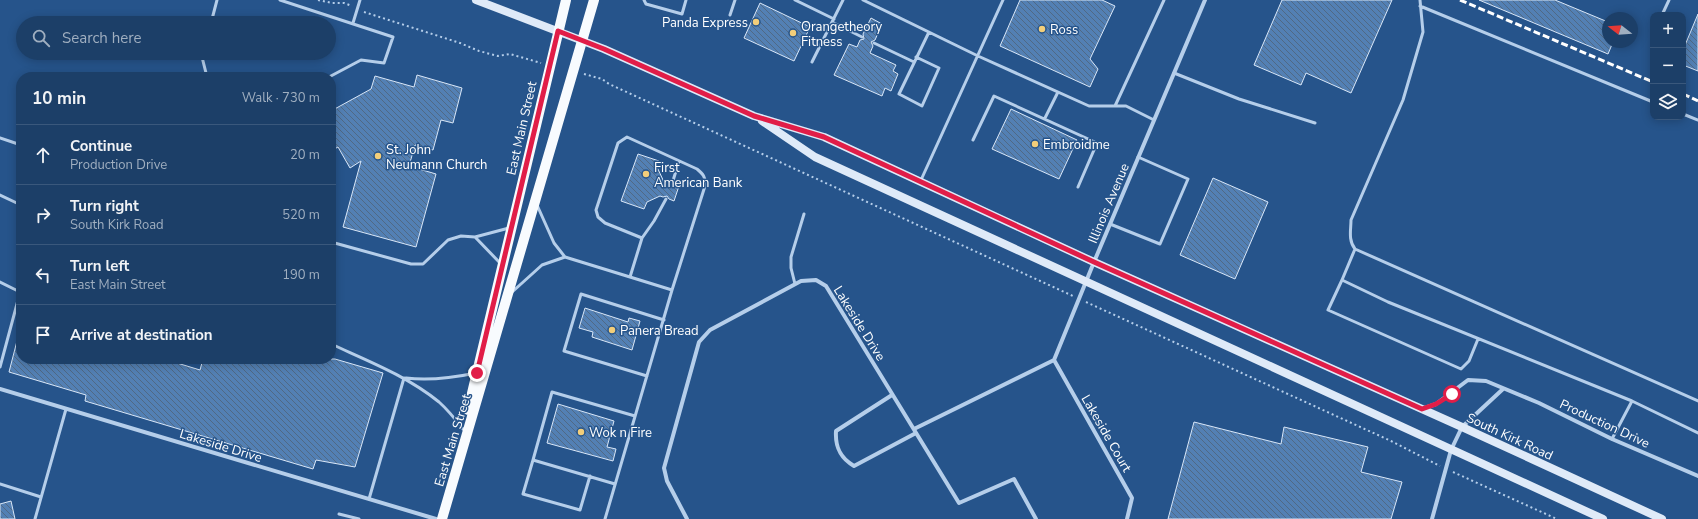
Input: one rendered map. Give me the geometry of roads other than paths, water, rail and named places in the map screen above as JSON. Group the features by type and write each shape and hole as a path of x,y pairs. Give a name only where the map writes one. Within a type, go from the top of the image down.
{"main road":[{"name":"South Kirk Road","path":"476,0 582,40 754,116 824,137 1094,262 1462,427 1662,519"},
{"name":"East Main Street","path":"442,519 566,0"},
{"name":"East Main Street","path":"442,519 594,0"},
{"name":"South Kirk Road","path":"754,116 815,158 1603,519"}],"street":[{"name":"Illinois Avenue","path":"1054,360 1205,0"},
{"name":"Lakeside Drive","path":"687,519 667,481 664,468 699,342 710,330 795,284 801,281 816,280 826,286 959,503 1014,479 1036,519"},
{"path":"892,395 836,431 835,443 845,461 854,466 915,431 1054,360"},
{"name":"Lakeside Court","path":"1054,360 1132,498 1127,519"},
{"name":"Production Drive","path":"1422,409 1436,404 1468,380 1486,381 1539,403 1612,439 1698,476"},
{"name":"Lakeside Drive","path":"0,389 436,519"},
{"path":"1432,519 1451,450 1462,427 1503,389"}],"lane":[{"path":"213,16 217,0"},
{"path":"280,0 331,16"},
{"path":"353,23 360,0"},
{"path":"644,0 646,4 682,14 686,0"},
{"path":"730,15 735,0"},
{"path":"795,0 862,37"},
{"path":"812,62 843,0"},
{"path":"863,0 978,56 1089,106 1126,106 1154,120"},
{"path":"920,181 1003,0"},
{"path":"1115,106 1164,0"},
{"path":"1420,0 1423,32 1403,100 1351,220 1350,238 1352,245 1355,249 1698,401"},
{"path":"1663,12 1669,0"},
{"path":"1420,6 1650,101"},
{"path":"336,18 392,37 384,63 361,60 336,73"},
{"path":"916,57 939,68 922,106 899,94 916,57 929,32"},
{"path":"874,43 914,62"},
{"path":"203,60 206,72"},
{"path":"1174,73 1239,99 1315,123"},
{"path":"1045,118 1058,92"},
{"path":"973,140 994,96 1045,118 1098,143 1078,186"},
{"path":"1686,115 1698,120"},
{"path":"605,519 706,179 697,169 627,137 618,143 596,210 598,217 605,222 642,238"},
{"path":"0,138 16,143"},
{"path":"1110,224 1160,244 1188,179 1138,157"},
{"path":"672,184 680,161"},
{"path":"0,195 16,203"},
{"path":"630,277 642,238 654,221 666,198"},
{"path":"535,201 554,243 565,257 672,290"},
{"path":"795,284 791,268 791,257 804,214"},
{"path":"336,243 411,264 423,264 448,240 462,236 475,237 511,227"},
{"path":"475,237 502,265"},
{"path":"1355,249 1328,310 1460,369 1469,361 1478,339"},
{"path":"508,296 542,265 565,257"},
{"path":"1342,280 1388,302 1632,401 1698,433"},
{"path":"0,282 16,289"},
{"path":"647,376 564,351 581,294 664,320"},
{"path":"0,367 16,309"},
{"path":"336,346 404,378 422,389 440,402 463,429"},
{"path":"404,378 426,380 446,379 477,373"},
{"path":"369,499 404,378"},
{"path":"590,476 580,510 523,494 552,392 635,416"},
{"path":"1612,439 1632,401"},
{"path":"35,519 66,409"},
{"path":"533,460 615,484"},
{"path":"0,484 41,497"},
{"path":"339,514 359,519"}],"railway":[{"path":"1460,0 1650,81"},
{"path":"1686,95 1698,101"}],"place":[{"name":"Panda Express","path":"756,22"},
{"name":"Ross","path":"1042,29"},
{"name":"Orangetheory Fitness","path":"793,33"},
{"name":"Embroidme","path":"1035,144"},
{"name":"St. John Neumann Church","path":"378,156"},
{"name":"First American Bank","path":"646,174"},
{"name":"Panera Bread","path":"612,330"},
{"name":"Wok n Fire","path":"581,432"}]}
